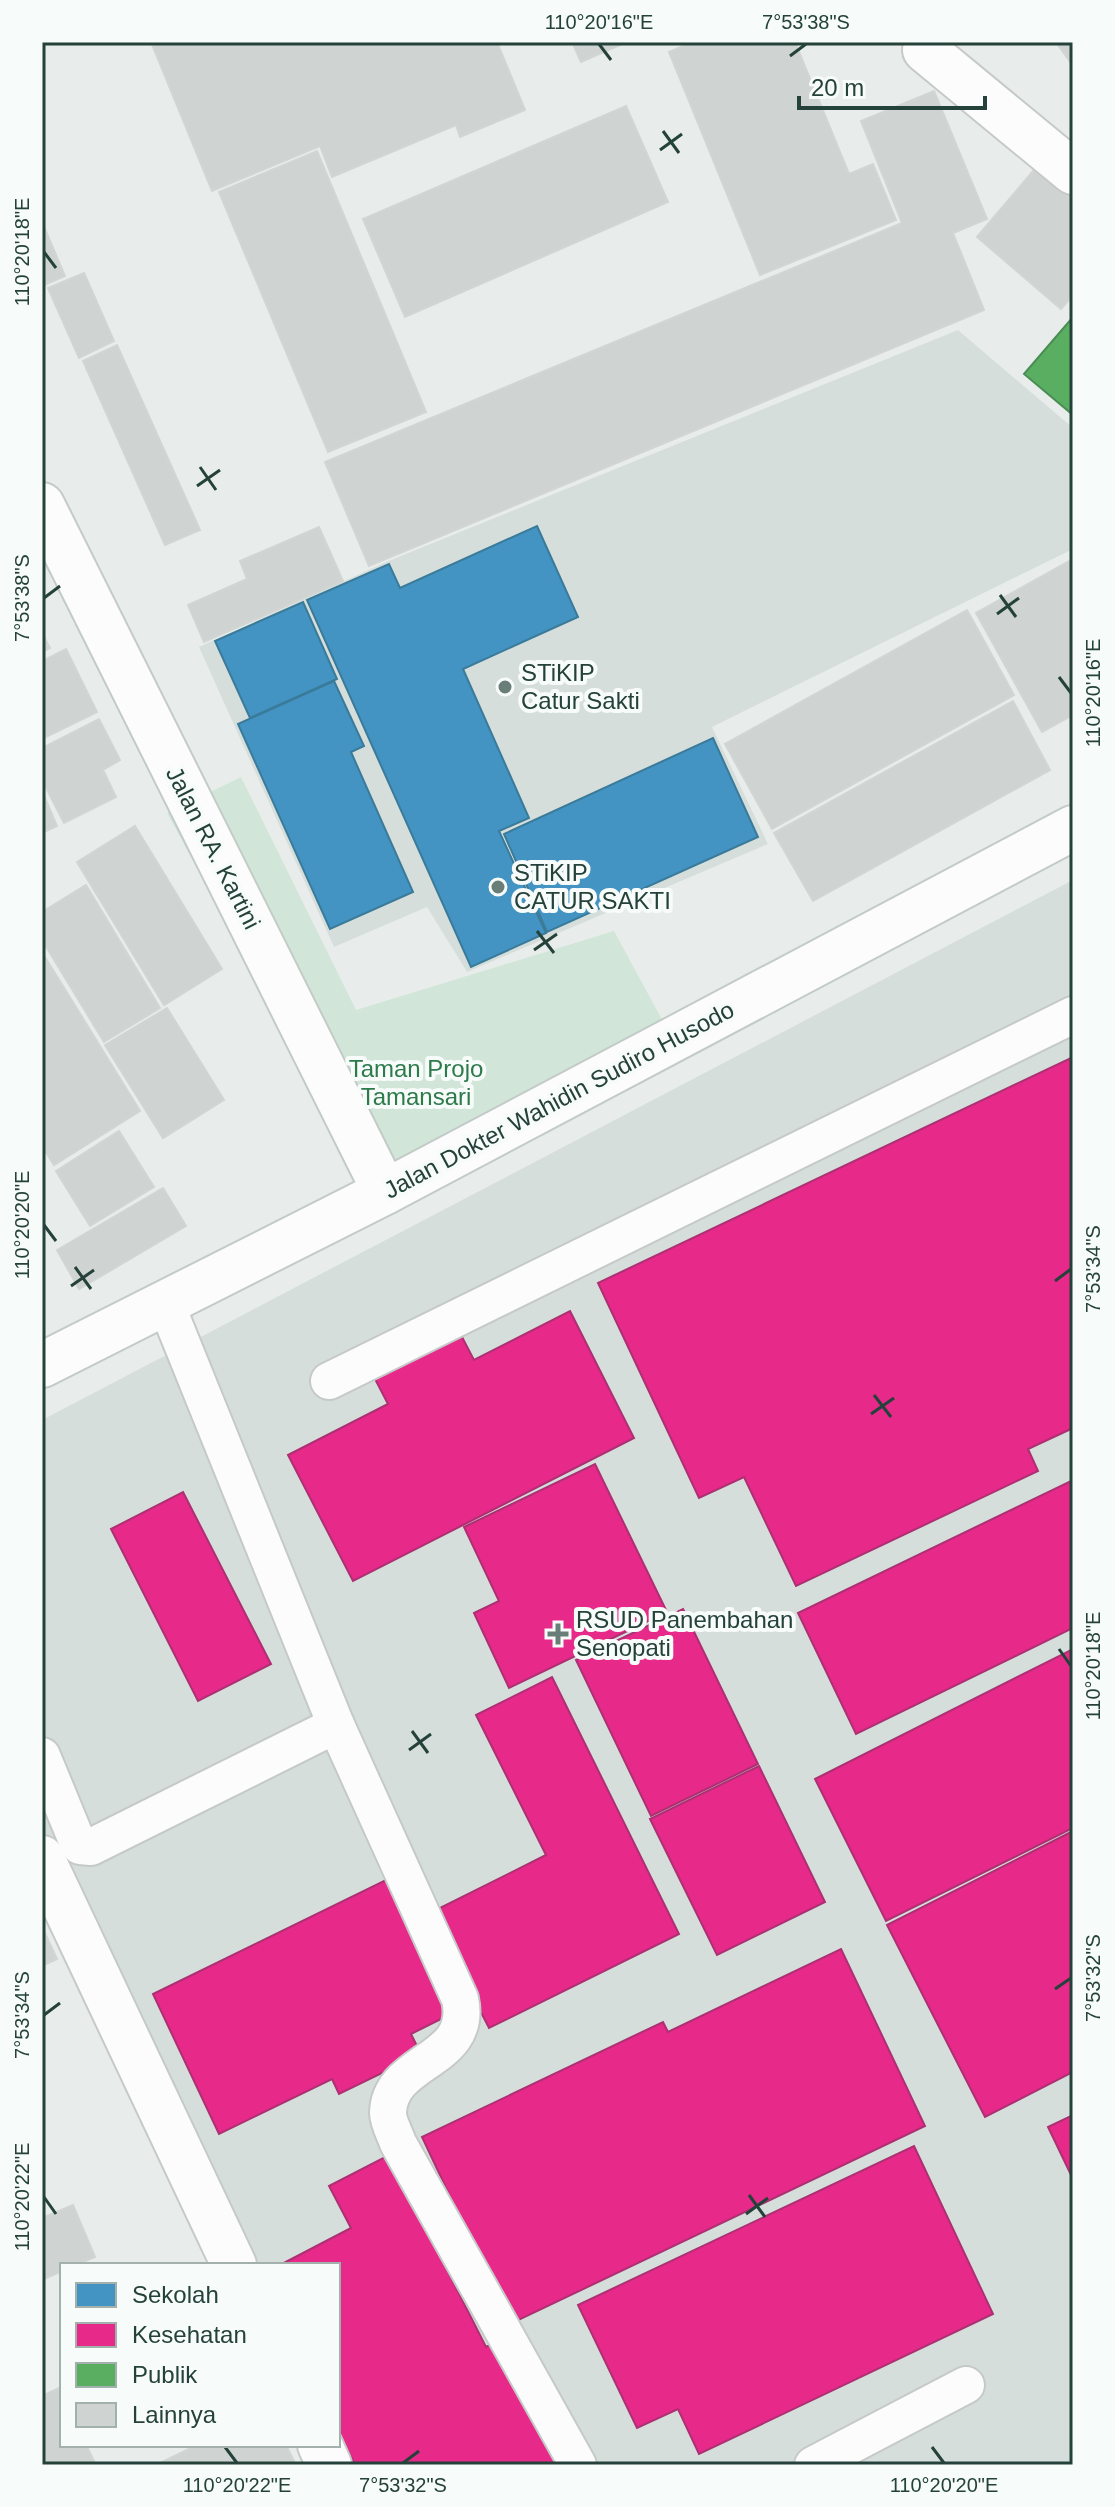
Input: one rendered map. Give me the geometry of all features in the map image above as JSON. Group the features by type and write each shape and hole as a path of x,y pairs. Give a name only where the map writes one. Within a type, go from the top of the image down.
{"main road":[{"path":"925,50 1073,172"},
{"name":"Jalan RA. Kartini","path":"42,505 385,1192"},
{"name":"Jalan Dokter Wahidin Sudiro Husodo","path":"42,1365 385,1192 1073,828"},
{"path":"42,1858 233,2263"}],"lane":[{"path":"329,1381 1073,1015"},
{"path":"166,1304 336,1725 460,1999 464,2017 459,2032 446,2048 394,2090 388,2115 398,2143 578,2465"},
{"path":"42,1756 77,1841 80,1846 91,1847 336,1725"},
{"path":"813,2465 966,2385"}],"shaded area":[{"name":"STiKIP Catur Sakti","path":"958,330 1073,428 1073,549 712,727 768,844 467,972 427,907 334,947 199,647 386,562"},
{"name":"RSUD Panembahan Senopati","path":"1073,880 1073,2465 312,2465 335,2447 340,2447 340,2263 224,2263 42,1847 42,1420"}],"green space":[{"name":"Taman Projo Tamansari","path":"241,777 356,1010 614,931 678,1049 379,1199 167,813"}],"building: Sekolah":[{"path":"537,526 578,617 463,669 529,818 499,831 546,933 471,967 307,600 389,564 400,588"},
{"path":"303,602 337,679 250,718 215,641"},
{"path":"334,681 364,746 351,752 413,892 330,929 238,724"},
{"path":"713,738 758,837 547,932 504,834"}],"building: Kesehatan":[{"path":"1073,1057 1073,1428 1028,1449 1038,1471 796,1586 744,1477 699,1498 598,1283"},
{"path":"570,1311 634,1438 353,1581 288,1455 388,1404 375,1379 461,1335 474,1360"},
{"path":"595,1464 667,1612 509,1688 474,1613 499,1601 464,1527"},
{"path":"1073,1480 1073,1628 856,1734 798,1613"},
{"path":"183,1492 271,1664 198,1701 111,1529"},
{"path":"683,1609 758,1764 651,1816 576,1660"},
{"path":"1073,1649 1073,1828 886,1921 815,1779"},
{"path":"552,1677 679,1934 489,2028 430,1913 546,1855 476,1715"},
{"path":"759,1766 825,1902 717,1955 650,1819"},
{"path":"1073,1831 1073,2072 985,2117 887,1925"},
{"path":"390,1878 455,2012 411,2034 421,2054 339,2094 332,2079 219,2134 153,1994"},
{"path":"841,1949 925,2126 510,2324 422,2137 663,2022 668,2032"},
{"path":"1073,2115 1073,2179 1048,2127"},
{"path":"914,2146 993,2314 699,2454 678,2409 637,2428 578,2305"},
{"path":"389,2155 486,2347 502,2339 566,2465 355,2465 340,2435 340,2263 284,2263 351,2228 329,2186"}],"building: Publik":[{"path":"1073,317 1073,415 1024,374"}],"building: Lainnya":[{"path":"151,42 497,42 525,110 460,137 456,125 332,177 320,146 212,191"},
{"path":"572,42 627,42 581,62"},
{"path":"692,42 795,42 849,174 873,164 896,220 760,275 669,52"},
{"path":"1056,42 1073,42 1073,66"},
{"path":"934,91 987,219 953,233 984,310 369,566 325,462 902,223 861,121"},
{"path":"626,106 668,202 405,317 363,219"},
{"path":"317,151 426,412 328,452 219,192"},
{"path":"1039,164 1073,193 1073,295 1061,309 977,237"},
{"path":"42,222 65,276 42,286"},
{"path":"84,273 114,341 79,358 48,288"},
{"path":"117,345 200,530 165,545 83,361"},
{"path":"319,527 343,581 204,642 188,605 247,579 240,561"},
{"path":"1073,559 1073,715 1042,732 976,613"},
{"path":"967,610 1014,695 772,829 725,744"},
{"path":"42,633 50,648 42,652"},
{"path":"66,649 97,712 42,739 42,661"},
{"path":"1013,701 1050,770 813,901 774,833"},
{"path":"99,719 120,760 103,770 116,797 64,823 42,780 42,748"},
{"path":"42,791 57,826 42,833"},
{"path":"135,826 222,969 164,1005 77,862"},
{"path":"86,885 160,1008 104,1042 42,940 42,912"},
{"path":"45,957 140,1111 54,1165 42,1146 42,958"},
{"path":"167,1008 224,1100 163,1138 105,1045"},
{"path":"119,1131 154,1187 90,1226 56,1171"},
{"path":"163,1188 186,1226 79,1289 57,1250"},
{"path":"42,1927 57,1959 42,1966"},
{"path":"73,2205 95,2257 81,2263 60,2263 60,2272 42,2280 42,2218"},
{"path":"59,2388 60,2447 87,2447 95,2463 42,2465 42,2396"},
{"path":"193,2447 287,2447 296,2465 156,2465"}],"place":[{"name":"STiKIP Catur Sakti","path":"505,687"},
{"name":"STiKIP CATUR SAKTI","path":"498,887"},
{"name":"RSUD Panembahan Senopati","path":"558,1634"}]}
